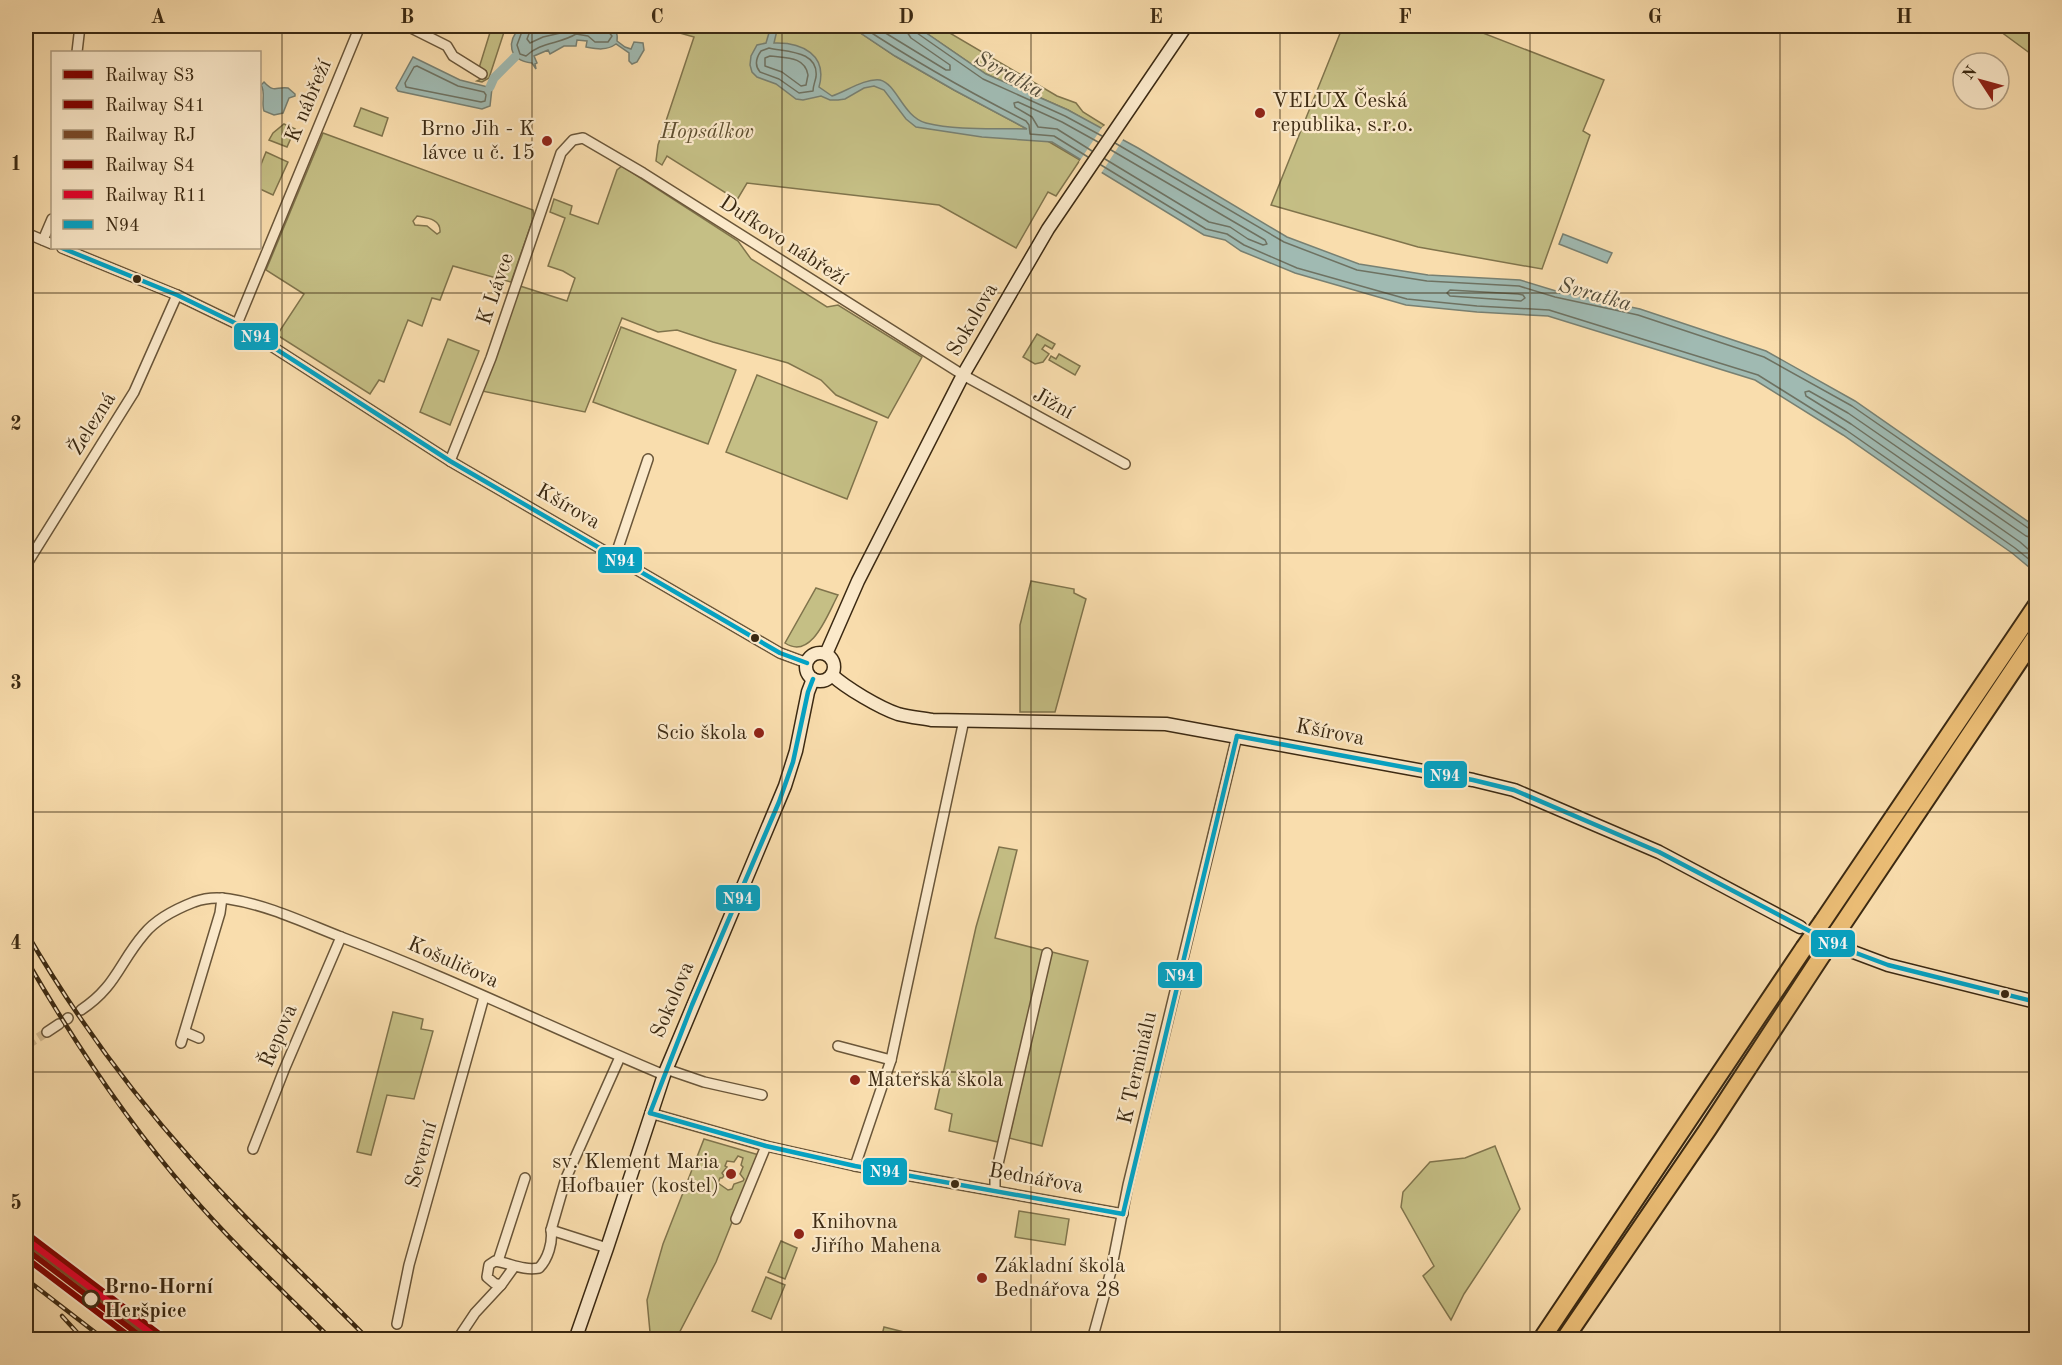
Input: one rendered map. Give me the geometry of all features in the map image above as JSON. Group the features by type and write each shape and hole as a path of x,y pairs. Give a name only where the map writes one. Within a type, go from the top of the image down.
{"highway":[{"path":"1564,1340 1708,1129 1822,955 1839,939 2018,649 2037,606"},
{"path":"1541,1340 1823,921 2018,649 2037,636"}],"street":[{"path":"77,51 80,26"},
{"name":"K nábřeží","path":"237,324 360,26"},
{"path":"407,26 447,46 453,56 482,75"},
{"name":"Sokolova","path":"826,654 858,581 963,375 1048,229 1186,26"},
{"name":"Dufkovo nábřeží","path":"583,138 635,168 963,375"},
{"name":"K Lávce","path":"450,461 491,358 561,153 573,140 583,138"},
{"path":"26,233 48,242 51,225"},
{"name":"Kšírova","path":"64,249 177,295 237,324 450,461 780,653 807,663"},
{"name":"Železná","path":"26,565 134,392 177,295"},
{"name":"Jižní","path":"963,375 1125,464"},
{"name":"Kšírova","path":"615,557 648,459"},
{"path":"815,654 826,654 833,661 832,675 822,681 813,679 807,670 807,663 815,654"},
{"name":"Kšírova","path":"832,675 847,687 898,714 932,720 1166,724 1473,780 1514,790 1659,852 1800,927"},
{"name":"Sokolova","path":"575,1340 608,1248 665,1072 791,769 813,679"},
{"path":"855,1166 891,1060 964,720"},
{"name":"K Terminálu","path":"1092,1340 1111,1271 1201,882 1238,736"},
{"name":"Košuličova","path":"81,1010 107,990 136,945 153,924 177,909 194,902 209,898 222,898 257,905 410,963 620,1057 665,1072"},
{"path":"181,1043 220,914 222,898"},
{"name":"Řepova","path":"253,1149 341,937"},
{"path":"1839,939 1888,965 2037,1002"},
{"path":"994,1189 1047,953"},
{"name":"Severní","path":"397,1324 409,1265 484,997"},
{"path":"47,1032 65,1020"},
{"path":"184,1032 199,1038"},
{"path":"838,1046 891,1060"},
{"path":"501,1285 487,1277 491,1263 498,1261 514,1267 542,1266 552,1238 551,1230 566,1178 620,1057"},
{"path":"665,1072 762,1095"},
{"name":"Bednářova","path":"650,1113 766,1146 855,1166 994,1189 1123,1214"},
{"path":"736,1220 766,1146"},
{"path":"498,1261 525,1178"},
{"path":"551,1230 608,1248"},
{"path":"460,1334 514,1267"}],"green space":[{"path":"492,26 506,26 489,78 482,82 477,81 486,71 479,68"},
{"name":"Hopsálkov","path":"655,26 850,26 895,56 1080,160 1056,196 1048,192 1016,248 939,205 747,183 737,200 667,156 662,165 656,161 658,145 694,37"},
{"path":"916,26 938,26 1057,96 1076,103 1083,112 1104,125 1101,129 1068,110 986,74"},
{"path":"1343,26 1465,26 1604,80 1583,131 1590,135 1542,269 1418,247 1271,205"},
{"path":"1993,26 2029,26 2031,54"},
{"path":"361,108 388,118 382,136 354,126"},
{"path":"284,124 295,129 287,147 269,140 273,133"},
{"path":"323,133 533,210 534,216 511,282 453,266 440,300 432,298 422,326 408,320 384,382 379,380 370,394 277,335 304,294 266,270","holes":["417,216 436,222 440,232 437,234 427,226 415,225 413,221"]},
{"path":"266,152 288,162 273,195 261,189 261,164"},
{"path":"622,166 738,241 751,259 827,307 838,305 922,357 888,418 836,395 821,380 788,363 677,330 658,332 622,318 585,412 482,391 520,286 567,301 575,278 548,266 565,218 550,212 554,199 572,206 570,214 598,224 617,170"},
{"path":"621,327 736,370 708,444 593,402"},
{"path":"1037,334 1055,344 1052,349 1045,345 1042,349 1049,354 1043,362 1035,364 1023,357"},
{"path":"448,339 479,351 450,425 420,412"},
{"path":"1059,354 1080,366 1075,375 1049,360 1051,356 1056,359"},
{"path":"757,375 877,422 847,499 726,452"},
{"path":"1031,581 1074,589 1074,593 1086,599 1055,712 1020,712 1020,625"},
{"path":"816,588 838,595 824,623 811,640 803,646 795,647 785,643"},
{"path":"999,847 1017,850 995,938 1046,951 998,1142 949,1131 952,1114 935,1109 976,927"},
{"path":"1052,952 1088,961 1042,1146 1009,1138"},
{"path":"393,1012 423,1019 421,1029 433,1031 414,1099 387,1095 371,1155 357,1152"},
{"path":"704,1139 759,1155 716,1262 676,1339 662,1339 650,1332 647,1300 663,1244","holes":["738,1156 743,1158 740,1174 743,1181 734,1184 732,1189 728,1190 718,1183 724,1176 722,1173 727,1167 725,1166 727,1161 734,1162"]},
{"path":"1495,1146 1520,1209 1464,1294 1451,1320 1423,1276 1434,1266 1401,1207 1403,1192 1430,1162 1465,1158"},
{"path":"1019,1211 1069,1219 1065,1245 1015,1237"},
{"path":"781,1241 797,1248 785,1279 768,1272"},
{"path":"766,1277 785,1285 771,1319 752,1311"},
{"path":"884,1327 932,1339 881,1339"}],"water":[{"path":"521,26 610,26 616,32 617,41 625,47 631,49 634,42 643,43 644,50 637,62 632,64 629,61 629,53 616,44 609,48 598,49 586,47 587,41 577,40 576,46 564,46 550,54 548,50 534,56 537,63 535,64 536,69 532,63 518,58 512,49 513,38"},
{"path":"771,26 778,26 774,43 803,48 816,59 820,66 819,87 832,96 862,83 880,80 891,88 918,120 926,123 963,128 1027,129 895,56 850,26 916,26 986,74 1068,110 1138,148 1287,237 1359,264 1428,275 1520,280 1556,291 1640,309 1766,351 1855,401 2036,527 2036,573 2012,553 1843,435 1755,380 1548,316 1406,305 1295,273 1241,251 1225,240 1204,235 1052,142 982,137 916,127 906,119 884,90 874,86 864,88 845,99 830,100 821,96 803,100 796,99 776,84 757,77 752,72 751,56 757,45 766,43"},
{"path":"413,57 460,80 492,88 490,106 482,109 398,91 396,88"},
{"path":"264,82 273,89 288,88 295,94 289,98 283,113 274,115 264,111 261,85"},
{"path":"1563,234 1612,253 1607,263 1559,244"}],"pier":[{"path":"1103,126 1124,138 1100,175 1079,162"}],"waterway":[{"path":"490,87 494,78 515,57"}],"tunnel":[{"path":"27,1045 47,1032"}],"railway":[{"path":"26,932 63,992 103,1050 146,1106 235,1206 369,1340"},
{"path":"26,959 102,1080 166,1166 259,1268 332,1340"},
{"path":"26,1279 105,1340"},
{"path":"62,1316 84,1340"}],"rail line":[{"name":"S3","path":"26,1233 167,1340"},
{"name":"RJ","path":"26,1242 155,1340"},
{"name":"R11","path":"31,1243 152,1334"},
{"name":"S41","path":"26,1249 146,1340"},
{"name":"S4","path":"26,1258 134,1340"}],"transit line":[{"name":"N94","path":"64,249 177,295 237,324 450,461 780,653 807,663"},
{"name":"N94","path":"650,1113 692,1005 779,802 793,762 808,692 813,679"},
{"name":"N94","path":"1237,736 1473,780 1514,790 1659,852 1840,947 1888,965 2036,1002"},
{"name":"N94","path":"1123,1214 1237,736"},
{"name":"N94","path":"650,1113 766,1146 855,1166 1123,1214"}],"place":[{"name":"VELUX Česká republika, s.r.o.","path":"1260,113"},
{"name":"Brno Jih - K lávce u č. 15","path":"547,141"},
{"name":"Scio škola","path":"759,733"},
{"name":"Mateřská škola","path":"855,1080"},
{"name":"sv. Klement Maria Hofbauer (kostel)","path":"731,1174"},
{"name":"Knihovna Jiřího Mahena","path":"799,1234"},
{"name":"Základní škola Bednářova 28","path":"982,1278"},
{"name":"Brno-Horní Heršpice","path":"91,1299"}],"water label":[{"name":"Svratka","path":"1009,75"},
{"name":"Svratka","path":"1595,295"}]}
